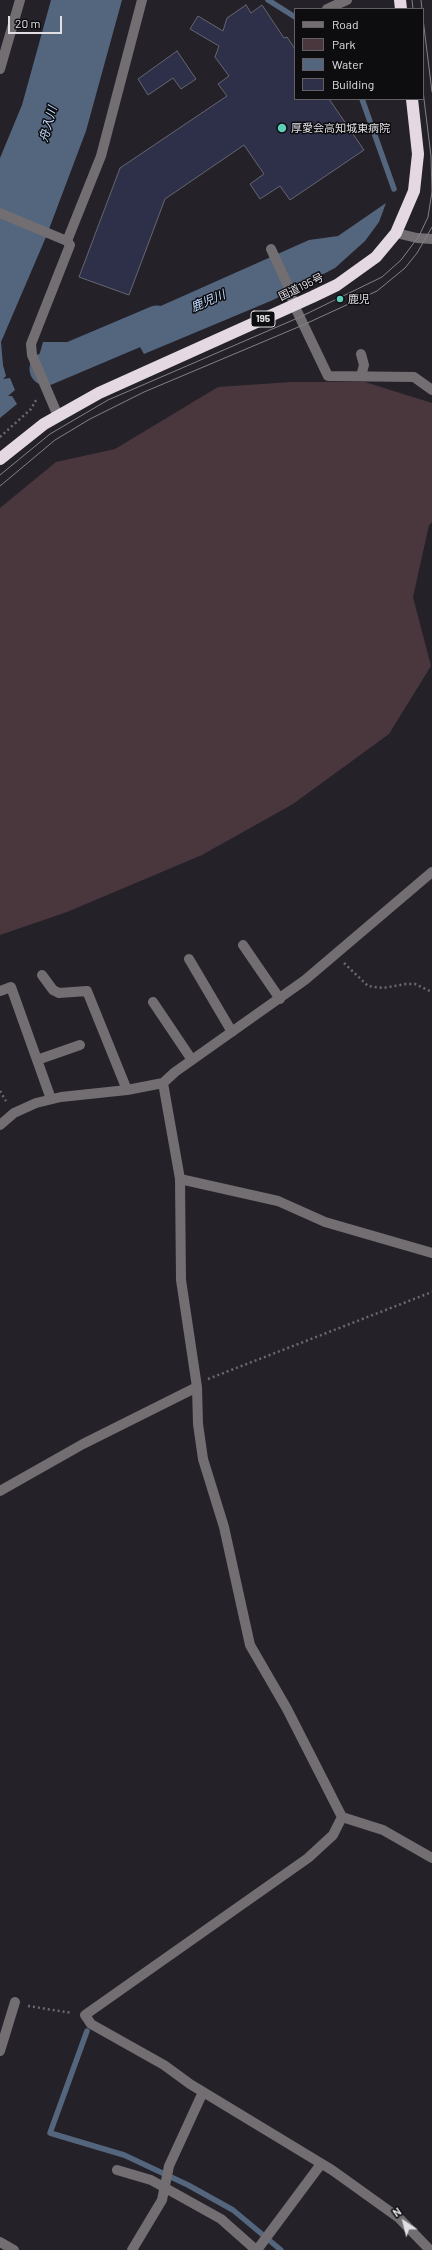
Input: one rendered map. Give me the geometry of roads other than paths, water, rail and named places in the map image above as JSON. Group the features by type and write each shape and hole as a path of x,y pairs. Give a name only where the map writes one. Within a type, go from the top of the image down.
{"highway":[{"name":"国道195号","path":"0,459 58,416 99,393 337,285 376,258 396,233 409,205 417,174 418,154 412,100"}],"street":[{"path":"0,69 20,0"},
{"path":"64,239 101,156 142,0"},
{"path":"329,8 346,0"},
{"path":"0,213 64,239 70,245 70,250 31,344 32,355 58,416"},
{"path":"396,233 417,238 432,239"},
{"path":"271,249 289,288 294,305 328,376 414,377 432,390"},
{"path":"361,376 364,365 362,354"},
{"path":"0,1125 22,1108 51,1099 127,1090 163,1083 192,1060 280,999 432,872"},
{"path":"243,944 280,999"},
{"path":"189,959 232,1032"},
{"path":"42,976 53,990 60,994 87,991 127,1090"},
{"path":"0,990 11,987 51,1099"},
{"path":"153,1002 192,1060"},
{"path":"37,1060 80,1045"},
{"path":"163,1083 180,1179 181,1280 197,1387 198,1424 203,1459 224,1527 250,1645 287,1709 342,1817 383,1830 432,1858"},
{"path":"180,1179 278,1201 325,1222 432,1253"},
{"path":"0,1491 83,1444 197,1387"},
{"path":"342,1817 333,1835 308,1858 84,2015 91,2024 164,2064 203,2092 321,2164 399,2218 430,2250"},
{"path":"0,2051 14,2002"},
{"path":"132,2250 162,2200 163,2187 169,2166 203,2092"},
{"path":"117,2170 151,2180 221,2219 256,2250 321,2164"},
{"path":"0,2242 14,2250"}],"water":[{"name":"舟入川","path":"51,0 122,0 86,131 46,237 1,342 3,365 6,376 3,379 10,378 15,390 8,396 12,396 17,404 0,418 0,158 22,105"},
{"path":"386,203 379,222 365,241 335,268 273,300 144,354 132,333 66,359 72,375 49,376 39,356 43,342 72,342 100,333 309,240 338,236"}],"waterway":[{"path":"268,0 294,16"},
{"path":"362,100 394,189"},
{"name":"鹿児川","path":"46,369 157,322"},
{"path":"87,2031 50,2133 124,2155 188,2185 233,2210 281,2250"}],"tram line":[{"path":"412,0 413,8"},
{"path":"421,0 422,8"},
{"path":"424,27 432,92"},
{"path":"424,99 431,156 432,192"},
{"path":"0,475 50,434 108,400 300,317 382,277 401,260 419,236 428,217 432,192"},
{"path":"0,486 55,440 90,419 144,392 303,325 377,291 405,268 417,253 432,227"}],"place":[{"name":"厚愛会高知城東病院","path":"282,128"},
{"name":"鹿児","path":"340,299"}]}
